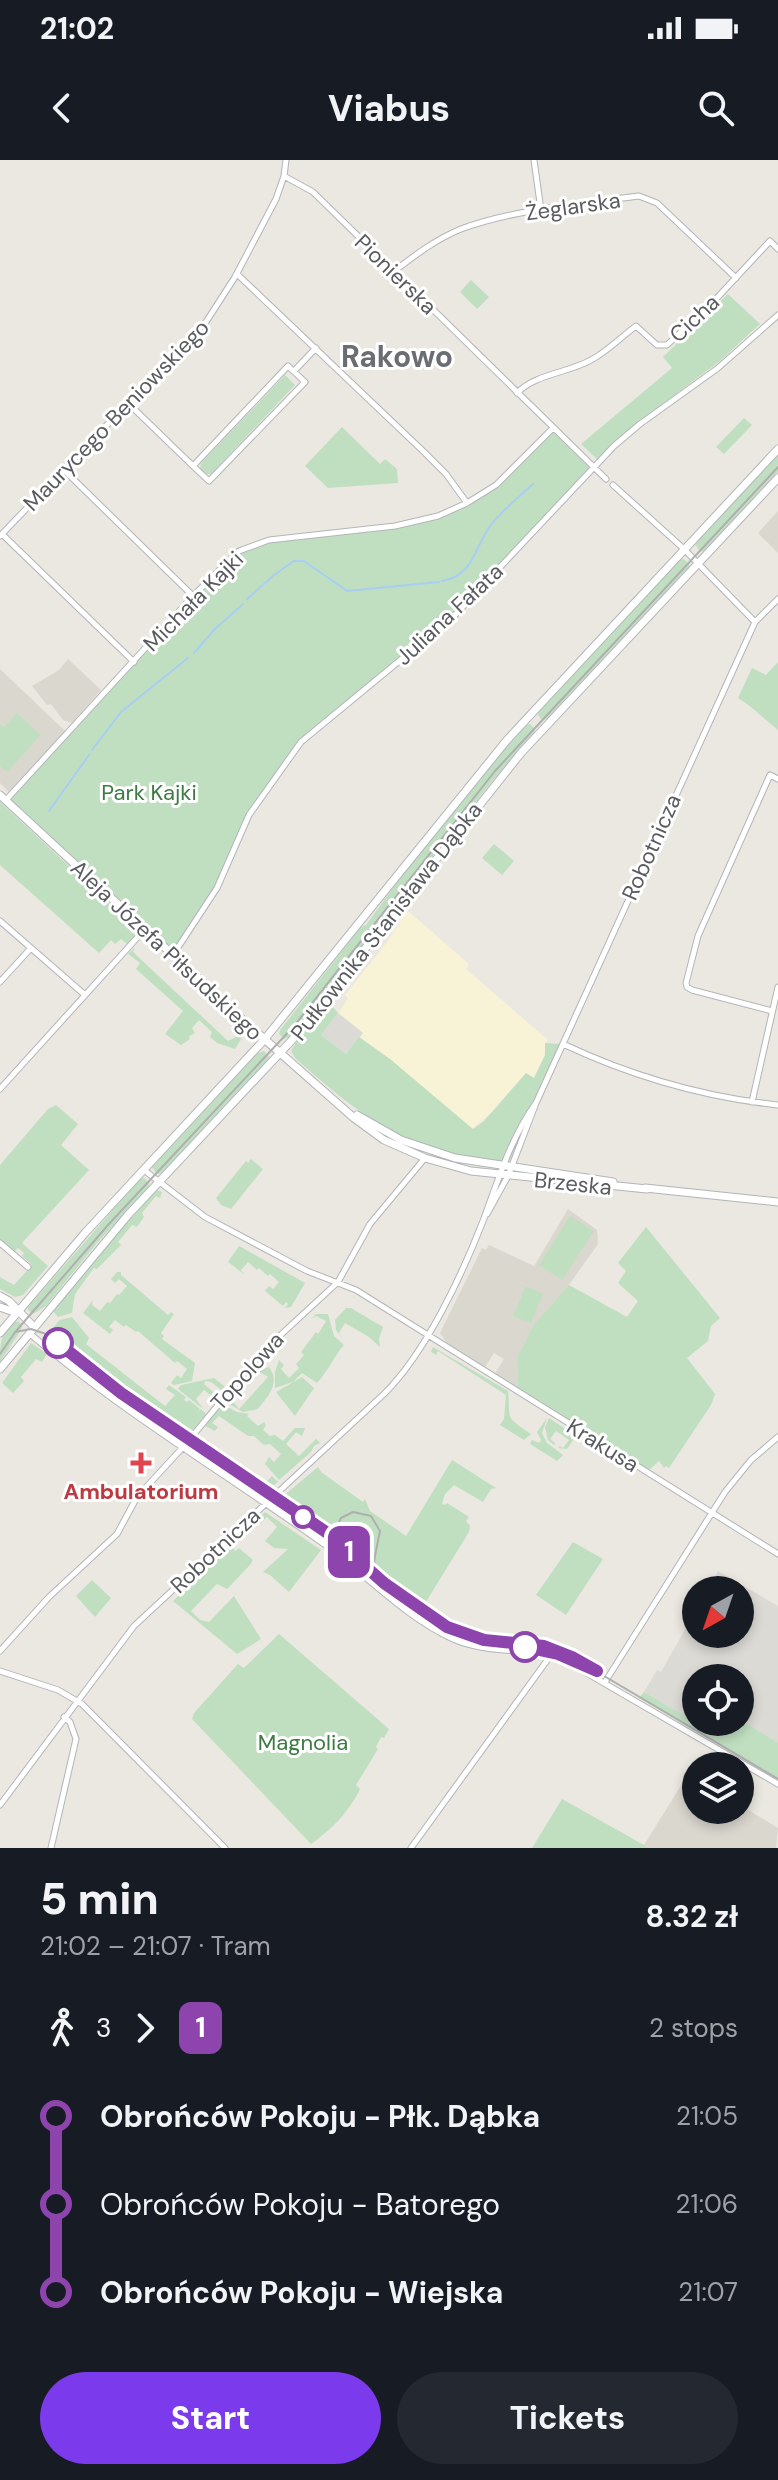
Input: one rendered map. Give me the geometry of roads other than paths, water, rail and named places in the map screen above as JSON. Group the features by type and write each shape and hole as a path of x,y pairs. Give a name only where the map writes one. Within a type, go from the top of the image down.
{"street":[{"name":"Maurycego Beniowskiego","path":"1,535 201,328 237,274 276,199 286,160"},
{"path":"534,160 541,211"},
{"name":"Pionierska","path":"284,176 313,192 606,479"},
{"name":"Żeglarska","path":"393,272 427,247 460,230 489,220 635,196 657,203 736,278"},
{"name":"Cicha","path":"517,393 528,384 567,372 591,360 636,326 657,345 667,345 770,241 778,249"},
{"path":"237,274 446,474 467,503"},
{"name":"Juliana Fałata","path":"173,955 206,908 249,815 301,742 448,621 640,424 714,371 775,318"},
{"path":"294,371 316,348"},
{"path":"129,404 193,466 209,481 305,382 288,366 193,466"},
{"name":"Michała Kajki","path":"3,798 233,556 256,544 413,523 438,516 467,503 514,469 553,428"},
{"name":"Pułkownika Stanisława Dąbka","path":"0,1333 85,1233 264,1040 472,781 529,716 778,449"},
{"path":"64,470 193,596"},
{"name":"Pułkownika Stanisława Dąbka","path":"0,1369 108,1237 280,1053 488,793 778,478"},
{"path":"613,485 684,549 755,622"},
{"path":"1,535 134,662"},
{"name":"Robotnicza","path":"0,1805 134,1626 391,1387 427,1335 483,1221 755,622 778,599"},
{"path":"529,716 544,729"},
{"path":"772,1011 692,990 686,985 700,931 770,775 778,779"},
{"name":"Aleja Józefa Piłsudskiego","path":"3,798 264,1040 384,1140 451,1166 504,1175"},
{"path":"0,921 85,995"},
{"path":"0,1089 145,929"},
{"path":"0,982 31,948"},
{"path":"752,1102 778,987"},
{"path":"563,1044 649,1079 703,1093 778,1105"},
{"name":"Aleja Józefa Piłsudskiego","path":"336,1103 389,1134 421,1147 475,1163 508,1166"},
{"name":"Topolowa","path":"0,1651 49,1597 117,1534 137,1497 261,1353 338,1282 370,1224 425,1158"},
{"name":"Brzeska","path":"508,1166 647,1189"},
{"name":"Krakusa","path":"144,1169 205,1217 307,1271 338,1282 778,1554"},
{"name":"Brzeska","path":"504,1175 778,1202"},
{"path":"0,1243 28,1267"},
{"path":"0,1296 9,1301 31,1329 108,1396 325,1544 442,1636 475,1646 551,1655 605,1682 778,1784"},
{"path":"0,1307 18,1313"},
{"path":"605,1682 712,1512 746,1466 778,1437"},
{"path":"411,1848 551,1655"},
{"path":"0,1671 58,1690 77,1700 225,1848"},
{"path":"51,1848 76,1739 75,1731 64,1717"}],"waterway":[{"path":"442,581 453,578 467,567 495,519 533,484"},
{"path":"247,599 294,561 304,561 347,591 439,582"},
{"path":"194,653 243,604"},
{"path":"92,750 121,712 188,658"},
{"path":"49,811 89,755"}],"tram line":[{"path":"0,1354 16,1331 108,1225 294,1026 495,771 778,467"},
{"path":"15,1332 31,1329 46,1334 121,1393 326,1532 384,1583 447,1627 475,1639 544,1646 572,1657 778,1779"},
{"name":"1","path":"58,1343 121,1393 329,1534 384,1583 447,1627 484,1640 544,1646 597,1671 558,1654 525,1647"},
{"path":"341,1547 335,1532 341,1518 353,1512 371,1516 380,1531 374,1561 380,1577"}],"place":[{"name":"Ambulatorium","path":"141,1463"}],"district":[{"name":"Rakowo","path":"397,357"}],"park label":[{"name":"Park Kajki","path":"149,792"},
{"name":"Magnolia","path":"303,1742"}]}
